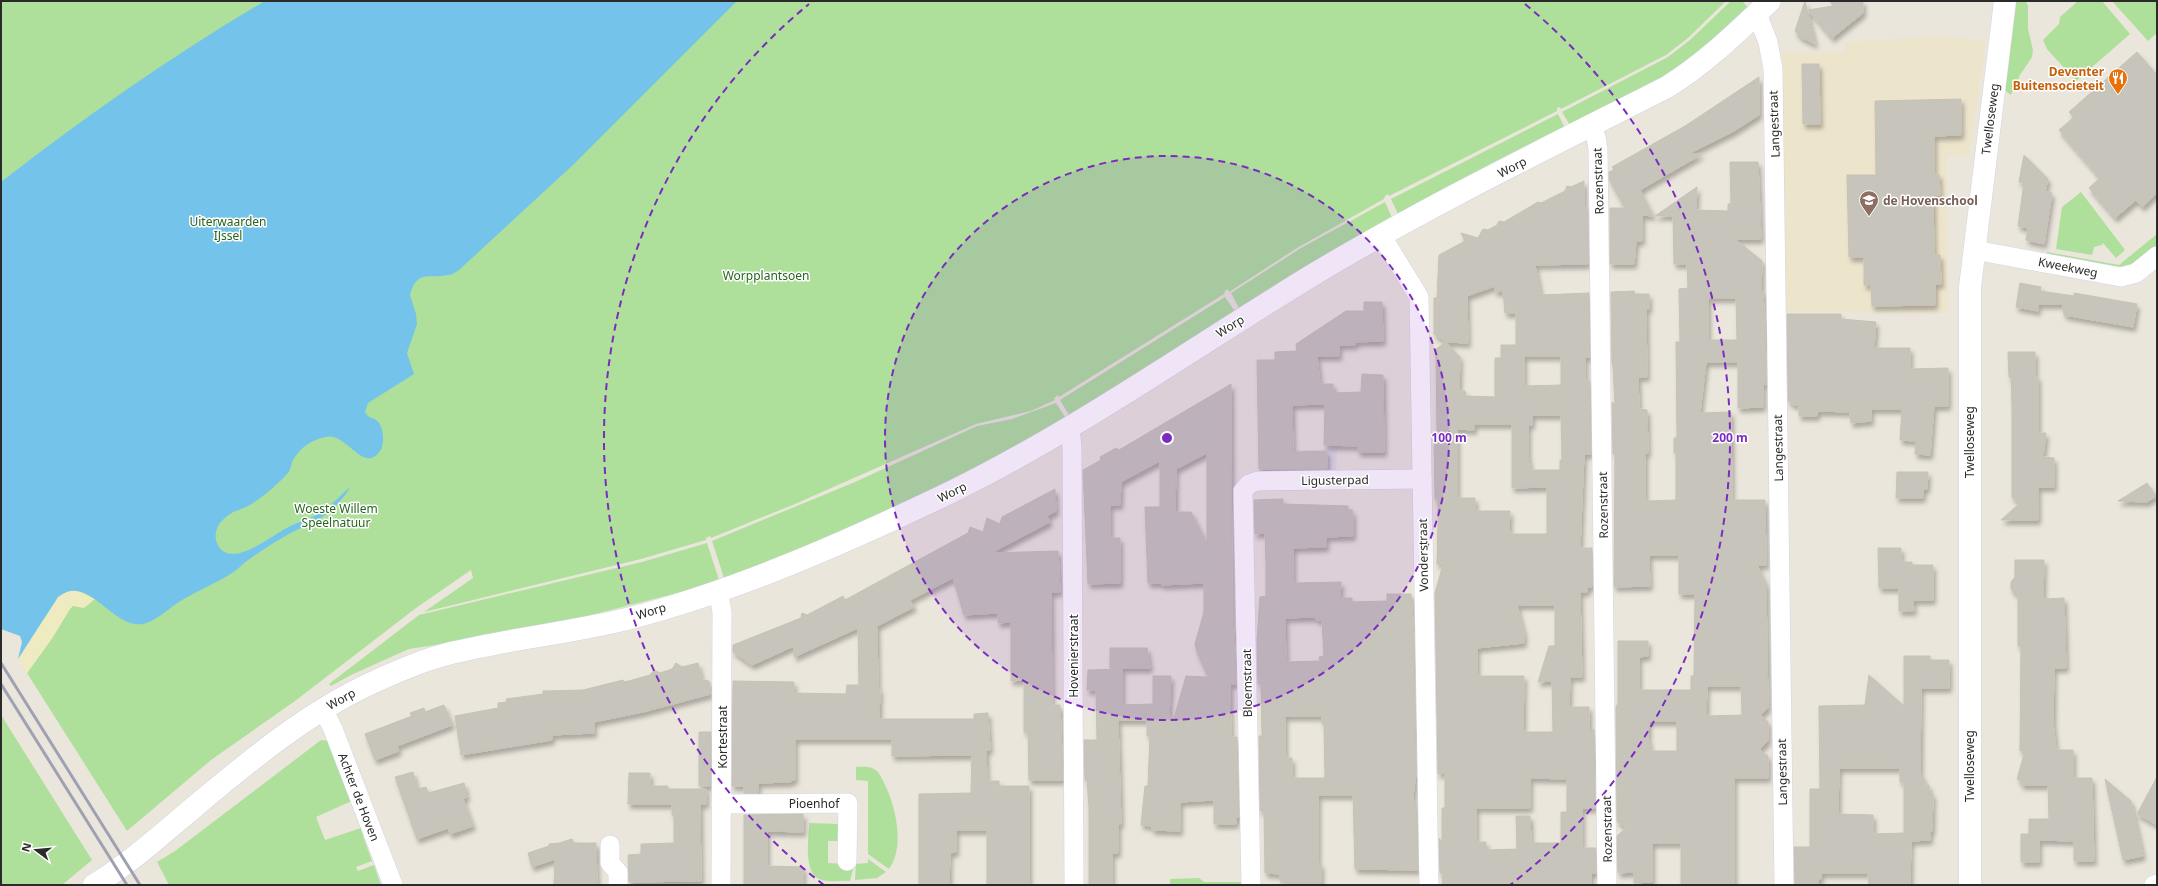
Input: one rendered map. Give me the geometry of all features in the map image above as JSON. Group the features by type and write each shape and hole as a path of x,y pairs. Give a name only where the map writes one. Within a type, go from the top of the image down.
{"street":[{"name":"Twelloseweg","path":"1970,885 1968,480 1970,287 2005,1"},
{"name":"Worp","path":"94,885 139,853 278,741 323,709 376,681 436,658 624,619 718,590 842,542 971,483 1070,426 1242,318 1381,235 1667,87 1689,74 1715,53 1763,7"},
{"name":"Langestraat","path":"1763,7 1773,83 1784,885"},
{"name":"Rozenstraat","path":"1590,126 1596,138 1598,149 1607,885"},
{"name":"Vonderstraat","path":"1381,235 1419,297 1429,885"},
{"name":"Kweekweg","path":"1974,250 2121,277 2136,273 2157,256"},
{"name":"Hovenierstraat","path":"1070,426 1072,448 1074,885"},
{"name":"Ligusterpad","path":"1249,484 1258,481 1422,478"},
{"name":"Bloemstraat","path":"1249,484 1243,491 1242,498 1251,885"},
{"name":"Kortestraat","path":"718,590 722,612 721,885"},
{"name":"Achter de Hoven","path":"323,709 333,729 393,885"},
{"name":"Pioenhof","path":"721,804 848,803 847,861"},
{"path":"610,845 610,863 618,872 618,885"}],"shaded area":[{"path":"1944,36 1986,42 1969,156 1947,156 1948,313 1782,312 1782,53 1845,52 1845,42"},
{"path":"1337,449 1336,474 1259,473 1258,451"}],"green space":[{"path":"1,1 1726,1 1688,38 1666,55 1561,109 1560,107 1557,108 1557,111 1389,196 1388,194 1384,199 1297,248 1229,292 1228,289 1224,294 1059,397 1058,395 1054,398 1055,400 1031,411 976,424 795,504 711,538 710,536 706,538 706,540 641,559 424,612 473,578 471,570 416,608 295,701 211,760 127,831 27,673 53,637 1,540"},
{"path":"1731,1 1742,1 1749,8 1680,69 1571,127 1562,112 1668,57 1690,40"},
{"path":"2078,1 2102,1 2130,34 2076,81 2047,49 2043,40 2059,24 2060,17"},
{"path":"2112,1 2157,1 2157,33 2148,41"},
{"path":"2016,2 2026,2 2028,6 2028,29 2033,50 2032,57 2020,75 2011,95 2006,91 2005,86"},
{"path":"1558,114 1566,130 1399,216 1391,199"},
{"path":"2081,192 2125,250 2116,258 2103,243 2102,245 2094,247 2092,255 2056,249 2062,207"},
{"path":"1385,202 1393,220 1240,310 1231,293 1301,248"},
{"path":"2157,234 2157,246 2126,268 2047,257 2047,252 2119,265"},
{"path":"1225,297 1236,313 1069,415 1060,400"},
{"path":"1056,403 1065,417 979,465 921,495 832,536 765,564 724,578 712,541 855,482 977,426 1012,419"},
{"path":"707,543 719,580 697,588 532,630 409,649 353,674 331,686 329,684 419,615 642,562"},
{"path":"1,715 92,860 62,885 1,885"},
{"path":"321,740 330,741 354,800 316,817 325,840 367,826 370,833 363,836 372,861 356,867 358,871 374,865 381,885 169,885 157,862 175,851"},
{"path":"856,767 870,767 878,772 890,796 896,817 898,839 894,860 889,869 868,854 868,781 856,780"},
{"path":"809,823 839,824 839,841 828,841 828,863 848,864 853,869 850,881 826,881 819,879 814,875 809,862 808,854"},
{"path":"868,859 886,872 877,878 855,880 856,864 868,863"},
{"path":"1199,878 1204,882 1244,882 1245,885 1170,885 1170,879"}],"sand":[{"path":"69,590 77,590 95,599 84,608 73,606 70,609 53,637 27,673 18,659 58,597"}],"water":[{"name":"Uiterwaarden IJssel","path":"265,1 737,1 574,164 459,270 449,275 424,277 416,281 410,295 416,314 417,324 407,353 414,374 368,403 365,412 368,416 379,422 381,426 383,444 380,451 374,457 367,458 361,456 341,440 334,437 326,437 311,442 299,451 288,472 275,486 253,503 233,512 220,523 217,527 216,541 222,551 230,554 250,550 290,527 319,514 350,487 343,498 333,508 317,520 287,535 264,549 237,570 219,581 185,598 157,618 143,624 132,623 121,618 90,596 80,591 69,591 58,597 18,659 22,642 20,636 1,629 1,182 65,133 130,87"}],"building":[{"path":"1805,1 1815,44 1800,37 1795,31"},
{"path":"1830,1 1863,1 1863,13 1832,38 1808,10 1833,6"},
{"path":"2137,52 2157,75 2157,193 2142,207 2136,200 2115,218 2089,188 2100,178 2059,130 2074,117 2069,112"},
{"path":"1802,64 1819,64 1820,124 1803,124"},
{"path":"1759,77 1759,115 1734,131 1688,154 1702,154 1640,190 1653,216 1642,215 1642,241 1636,241 1634,264 1610,264 1610,208 1625,208 1609,179 1609,172 1614,170 1612,167 1685,126"},
{"path":"1961,99 1961,135 1934,136 1934,174 1939,174 1940,195 1933,195 1934,255 1940,255 1941,284 1935,284 1935,305 1872,306 1871,285 1864,285 1864,257 1849,257 1847,175 1876,175 1875,101"},
{"path":"2024,155 2048,179 2045,192 2052,193 2044,244 2026,240 2028,228 2018,226 2024,183 2019,182"},
{"path":"1730,162 1758,162 1761,239 1735,239 1762,261 1761,290 1763,292 1765,313 1766,385 1763,383 1763,407 1738,408 1738,362 1706,362 1700,413 1731,412 1732,500 1765,500 1766,565 1757,565 1766,584 1768,708 1760,715 1768,722 1768,741 1759,749 1768,756 1768,778 1734,778 1734,885 1681,885 1681,843 1652,843 1652,882 1634,883 1634,872 1618,873 1617,836 1626,828 1617,821 1616,707 1618,703 1618,641 1648,641 1648,656 1639,657 1639,690 1691,690 1691,676 1694,676 1695,594 1679,594 1679,555 1649,555 1650,586 1614,587 1615,454 1613,454 1612,402 1615,405 1612,364 1611,292 1634,291 1635,294 1649,294 1649,309 1646,309 1647,377 1638,377 1639,409 1647,410 1648,453 1645,453 1645,501 1676,500 1676,453 1674,453 1674,438 1677,438 1676,342 1680,342 1679,289 1688,288 1687,264 1674,264 1673,216 1655,216 1697,187 1696,210 1728,211 1728,204 1731,204","holes":["1708,298 1736,298 1737,340 1708,340","1707,686 1741,686 1742,715 1706,716","1649,721 1677,721 1677,751 1651,751 1648,737"]},
{"path":"1584,181 1584,208 1588,208 1588,264 1535,265 1541,295 1589,293 1590,357 1585,357 1585,377 1590,382 1591,454 1584,454 1580,548 1592,548 1592,587 1587,587 1587,592 1580,592 1582,677 1570,677 1569,707 1589,707 1589,734 1594,729 1595,808 1582,808 1582,848 1596,848 1596,873 1591,873 1591,885 1442,885 1443,873 1440,873 1439,838 1442,842 1442,808 1445,808 1445,773 1438,774 1435,593 1443,564 1437,564 1438,499 1435,499 1434,436 1437,436 1436,349 1446,342 1434,334 1434,298 1437,298 1439,255 1465,241 1461,233 1478,238 1483,229 1488,230 1497,225 1499,221 1504,222 1538,202 1541,203 1565,191 1567,186 1571,187","holes":["1495,286 1495,292 1503,291 1505,313 1516,313 1516,345 1501,345 1501,358 1495,358 1495,397 1466,396 1465,391 1459,391 1460,357 1446,342 1468,343 1467,296","1524,356 1561,356 1561,385 1524,386","1532,415 1561,415 1562,460 1560,460 1560,470 1531,470 1528,455 1528,425 1532,425","1474,424 1512,424 1512,488 1547,487 1547,534 1512,534 1512,532 1509,532 1510,511 1475,511 1475,498 1457,498 1457,429 1474,430","1517,605 1555,605 1555,646 1549,646 1538,682 1552,681 1553,732 1523,732 1524,676 1477,676 1477,648 1524,643 1524,633","1530,778 1567,779 1567,812 1561,812 1561,843 1531,843 1530,816 1516,816 1517,849 1486,850 1486,842 1476,842 1476,808 1530,808"]},
{"path":"2020,283 2041,287 2040,291 2074,296 2074,293 2137,304 2133,327 2064,315 2063,304 2038,304 2038,311 2016,307"},
{"path":"1364,302 1382,302 1383,341 1355,342 1355,345 1339,345 1339,356 1317,356 1320,384 1333,384 1333,393 1361,392 1362,374 1383,375 1384,452 1358,452 1358,446 1324,445 1325,404 1292,405 1293,452 1327,451 1327,469 1259,469 1257,360 1275,360 1275,352 1297,351 1296,344 1346,311 1364,311"},
{"path":"1787,314 1841,314 1841,319 1876,322 1874,348 1910,348 1910,369 1948,368 1948,406 1934,406 1930,455 1915,454 1916,441 1900,440 1902,409 1871,409 1871,421 1851,423 1850,412 1818,411 1817,416 1799,416 1799,405 1794,405 1788,401"},
{"path":"2008,352 2035,352 2035,377 2038,377 2038,433 2046,433 2043,457 2054,458 2054,487 2038,487 2038,520 2001,520 2020,503 2012,497 2012,407"},
{"path":"1231,384 1232,630 1234,628 1236,684 1230,684 1231,737 1237,737 1239,817 1236,818 1236,824 1214,824 1214,800 1180,802 1180,831 1152,830 1152,826 1141,825 1145,786 1148,786 1150,736 1147,736 1147,720 1118,720 1121,824 1118,824 1118,853 1112,853 1112,885 1089,885 1089,808 1087,780 1085,780 1084,740 1097,740 1096,690 1087,690 1088,670 1122,669 1122,705 1153,704 1153,676 1171,676 1169,717 1174,718 1186,676 1208,677 1195,644 1204,612 1204,583 1162,585 1162,583 1148,583 1145,507 1160,507 1160,461 1121,482 1120,505 1110,505 1110,538 1120,538 1120,583 1088,584 1083,470 1101,460 1100,457 1116,448 1119,450","holes":["1207,453 1207,544 1191,512 1175,512 1176,469"]},
{"path":"1897,472 1928,472 1927,489 1923,489 1923,498 1896,498"},
{"path":"2147,483 2156,496 2147,502 2118,501"},
{"path":"1055,489 1056,511 1047,516 1050,522 991,553 1058,551 1060,592 1051,592 1052,705 1060,705 1063,780 1029,780 1028,732 1024,732 1024,680 1011,681 1011,622 998,623 998,613 964,615 953,578 910,600 914,607 877,626 878,689 880,689 879,719 974,719 974,714 988,713 990,750 986,750 987,781 999,781 999,786 1029,786 1029,885 987,885 987,830 956,830 956,852 950,853 949,885 919,885 919,794 971,793 972,755 892,756 892,739 795,739 795,780 791,780 791,782 758,783 758,793 744,793 744,786 732,786 733,681 794,682 794,693 846,694 847,685 859,685 858,628 794,657 794,646 752,665 733,652 733,645 801,618 802,613 807,615 843,596 845,600 968,533 970,527 983,532 987,518 1000,524 1002,517"},
{"path":"1283,499 1283,504 1348,506 1348,510 1352,510 1353,536 1326,537 1326,547 1293,548 1293,583 1341,582 1340,598 1352,598 1352,602 1387,601 1387,594 1411,594 1414,638 1416,774 1413,796 1414,804 1417,808 1418,870 1355,869 1353,795 1318,795 1318,864 1321,864 1321,883 1281,883 1280,874 1265,873 1264,810 1260,811 1259,736 1262,736 1261,684 1258,684 1257,640 1260,597 1266,596 1266,565 1265,533 1255,534 1254,500","holes":["1316,617 1316,620 1322,620 1324,656 1319,657 1320,661 1286,662 1285,618","1285,716 1322,716 1322,724 1324,724 1325,778 1292,778 1292,758 1285,758"]},
{"path":"1878,548 1901,548 1901,562 1912,562 1912,565 1933,565 1933,600 1913,600 1914,611 1899,611 1899,588 1879,588"},
{"path":"2015,560 2044,560 2043,599 2064,598 2066,668 2054,668 2053,722 2056,750 2073,750 2073,778 2092,778 2094,861 2074,861 2074,841 2039,840 2039,862 2021,862 2021,834 2029,834 2029,819 2049,819 2048,785 2021,785 2021,781 2017,779 2025,751 2020,751 2021,646 2018,646 2018,596 2011,589 2011,582 2015,577"},
{"path":"1110,648 1147,648 1150,668 1110,668"},
{"path":"1904,656 1930,656 1930,660 1949,660 1949,688 1921,688 1920,776 1923,776 1924,785 1929,785 1929,792 1933,794 1932,831 1930,833 1930,840 1911,841 1910,885 1869,885 1868,873 1821,873 1821,879 1818,879 1818,885 1795,885 1794,847 1810,847 1810,789 1820,789 1819,706 1865,705 1869,675 1904,706","holes":["1839,768 1900,768 1900,782 1904,782 1904,833 1873,834 1873,815 1838,814"]},
{"path":"676,663 682,667 698,663 702,680 709,681 711,694 643,712 594,722 594,733 552,735 552,740 461,755 455,716 498,708 498,703 507,702 506,699 543,694 543,691 583,690 623,680 625,682 650,675 654,670 660,673 672,669"},
{"path":"444,705 452,725 397,746 399,751 375,760 365,734 412,716 410,713 424,708 425,712"},
{"path":"699,732 711,732 710,786 699,786"},
{"path":"413,772 417,789 426,787 428,793 464,783 467,797 463,799 473,826 450,834 448,828 417,839 395,777"},
{"path":"629,773 650,773 650,786 668,786 668,789 706,789 706,804 700,804 701,881 629,882 628,855 641,854 641,844 674,843 674,815 672,815 672,804 628,804"},
{"path":"2157,777 2157,825 2137,814"},
{"path":"2105,779 2131,801 2143,856 2123,860"},
{"path":"803,814 803,832 767,831 767,866 803,867 803,885 744,885 744,815"},
{"path":"572,839 574,843 596,843 597,885 554,885 555,859 532,867 528,853 549,846 549,844"}],"railway":[{"path":"1,663 140,885"},
{"path":"1,684 127,885"}],"place":[{"name":"Deventer Buitensocieteit","path":"2118,95"},
{"name":"de Hovenschool","path":"1869,217"}],"park label":[{"name":"Worpplantsoen","path":"766,275"},
{"name":"Woeste Willem Speelnatuur","path":"336,515"}]}
